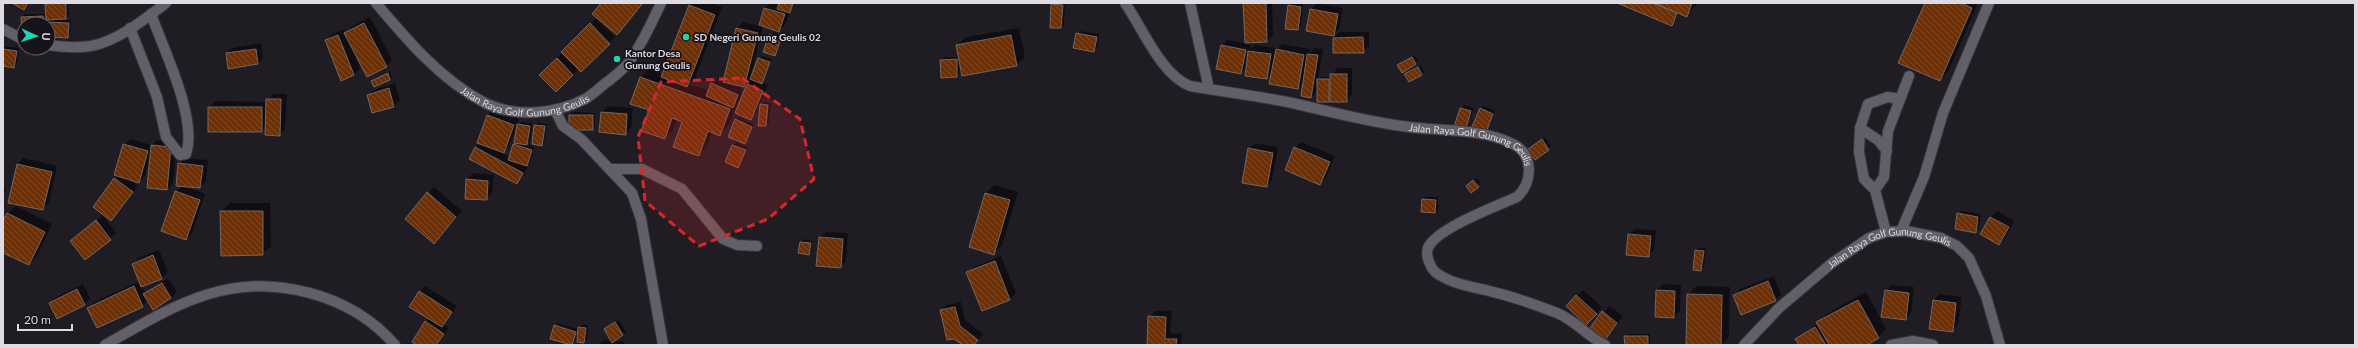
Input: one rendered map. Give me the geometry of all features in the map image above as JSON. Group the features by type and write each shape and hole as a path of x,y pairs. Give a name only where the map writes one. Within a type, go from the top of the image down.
{"main road":[{"path":"56,45 91,46 115,37 166,3"},
{"name":"Jalan Raya Golf Gunung Geulis","path":"376,3 422,54 449,78 474,96 493,106 511,110 555,110 592,95 622,70 648,32 661,3"},
{"name":"Jalan Raya Golf Gunung Geulis","path":"1125,3 1142,31 1176,78 1190,86 1292,103 1403,127 1489,137 1513,144 1522,150 1527,158 1529,175 1524,190 1517,197 1460,222 1435,238 1428,246 1427,252 1431,267 1437,274 1458,283 1515,298 1559,314 1605,345"},
{"path":"1190,3 1209,89"},
{"path":"1901,231 1924,177 1943,113 1989,3"},
{"path":"130,28 157,97 166,137 176,153 180,155 186,154 187,140 184,104 151,14"},
{"path":"3,28 16,35"},
{"path":"1875,190 1884,177 1888,131 1910,76"},
{"path":"1886,232 1875,190 1864,179 1859,152 1860,128 1868,104 1888,97 1900,99"},
{"path":"555,110 563,126 581,139 632,192 637,204 663,345"},
{"path":"1860,128 1878,140 1887,152"},
{"path":"611,169 642,169 682,189 723,239 737,245 757,246"},
{"name":"Jalan Raya Golf Gunung Geulis","path":"1744,345 1779,308 1832,263 1870,238 1886,232 1901,231 1941,238 1956,246 1969,258 1986,296 2000,345"},
{"path":"105,345 190,300 210,293 254,287 296,290 317,294 340,304 365,318 384,332 395,345"},
{"path":"1891,345 1913,342 1933,345"}],"highlighted area":[{"path":"742,78 800,119 814,179 768,219 699,246 645,201 638,137 661,82"}],"building":[{"path":"12,3 28,3 24,10"},
{"path":"66,3 66,19 56,20 56,16 46,16 45,4"},
{"path":"601,3 643,3 617,35 592,14"},
{"path":"779,3 793,3 790,13 777,9"},
{"path":"1243,3 1266,3 1267,42 1245,43"},
{"path":"1617,3 1653,3 1677,13 1672,26"},
{"path":"1654,3 1692,3 1687,17"},
{"path":"1925,3 1961,3 1972,8 1940,81 1898,63"},
{"path":"1051,4 1063,5 1061,28 1050,28"},
{"path":"689,5 715,15 687,87 661,77"},
{"path":"1288,5 1301,7 1298,30 1285,29"},
{"path":"764,8 785,14 779,32 759,25"},
{"path":"1310,9 1338,14 1334,36 1306,31"},
{"path":"56,22 69,23 68,38 56,37"},
{"path":"364,23 387,67 367,77 344,33"},
{"path":"590,23 610,44 581,72 561,52"},
{"path":"736,28 758,33 744,87 723,82"},
{"path":"1076,33 1097,37 1094,52 1073,48"},
{"path":"769,34 781,39 775,56 763,52"},
{"path":"338,35 354,75 341,81 325,40"},
{"path":"1011,35 1017,66 962,76 956,45"},
{"path":"1363,37 1364,53 1333,53 1333,38"},
{"path":"1221,45 1246,50 1241,74 1216,69"},
{"path":"3,49 16,51 14,68 3,66"},
{"path":"256,49 258,64 228,69 226,53"},
{"path":"1276,49 1304,55 1298,89 1269,84"},
{"path":"1248,51 1271,54 1267,79 1245,76"},
{"path":"1307,54 1318,55 1311,98 1301,96"},
{"path":"1412,57 1416,64 1402,73 1397,65"},
{"path":"557,58 573,75 556,92 539,75"},
{"path":"758,58 770,62 762,84 750,79"},
{"path":"957,59 957,77 941,78 940,60"},
{"path":"1418,67 1422,75 1409,82 1404,74"},
{"path":"388,73 390,80 374,87 371,81"},
{"path":"1330,74 1347,74 1347,102 1330,102"},
{"path":"640,77 730,109 720,136 708,131 699,156 673,147 682,122 672,118 665,139 641,131 649,110 630,104"},
{"path":"1317,79 1329,79 1329,102 1317,102"},
{"path":"711,83 738,95 733,108 706,96"},
{"path":"747,84 763,91 751,120 735,113"},
{"path":"389,88 394,107 372,113 367,95"},
{"path":"266,99 281,99 280,136 265,135"},
{"path":"760,104 768,105 766,126 758,126"},
{"path":"208,107 262,107 262,132 208,132"},
{"path":"1460,108 1471,111 1465,131 1454,127"},
{"path":"1480,108 1493,114 1485,135 1471,129"},
{"path":"601,112 627,114 626,135 599,132"},
{"path":"487,115 514,125 504,153 477,143"},
{"path":"569,115 593,115 593,130 569,130"},
{"path":"735,119 752,127 745,144 728,137"},
{"path":"517,124 530,126 527,145 514,143"},
{"path":"534,125 545,126 542,146 532,144"},
{"path":"1542,139 1549,150 1535,160 1527,150"},
{"path":"123,144 148,151 139,183 114,175"},
{"path":"513,144 532,150 527,166 508,160"},
{"path":"151,145 171,147 167,190 147,188"},
{"path":"732,145 746,150 738,168 725,162"},
{"path":"475,147 523,173 517,184 469,159"},
{"path":"1294,147 1330,162 1320,185 1285,170"},
{"path":"1248,148 1273,153 1267,187 1242,183"},
{"path":"178,163 203,166 200,188 176,186"},
{"path":"17,164 52,172 43,210 8,203"},
{"path":"114,178 133,192 111,221 93,207"},
{"path":"466,179 488,181 487,200 465,199"},
{"path":"1473,180 1479,187 1471,193 1466,186"},
{"path":"175,191 200,200 186,240 161,231"},
{"path":"427,192 456,217 434,244 405,219"},
{"path":"985,193 1010,200 994,255 969,247"},
{"path":"1422,199 1436,200 1435,213 1421,212"},
{"path":"220,211 263,211 263,255 221,256"},
{"path":"7,213 45,232 29,265 3,253 3,221"},
{"path":"1957,213 1978,217 1976,233 1955,229"},
{"path":"1990,217 2009,227 1999,245 1980,234"},
{"path":"96,220 111,240 85,260 70,241"},
{"path":"1628,234 1651,236 1649,257 1626,255"},
{"path":"819,237 843,239 841,268 816,266"},
{"path":"800,242 811,243 809,255 798,253"},
{"path":"1695,250 1704,251 1701,271 1693,270"},
{"path":"153,255 162,279 141,287 132,264"},
{"path":"995,261 1010,300 982,311 966,272"},
{"path":"1768,281 1776,301 1741,315 1733,295"},
{"path":"162,283 171,298 153,310 143,294"},
{"path":"134,286 143,307 97,328 87,308"},
{"path":"77,289 85,305 57,319 49,303"},
{"path":"1656,290 1675,291 1674,318 1655,317"},
{"path":"1885,290 1909,293 1906,320 1881,317"},
{"path":"419,291 452,312 442,327 409,307"},
{"path":"1687,294 1722,295 1721,345 1686,345"},
{"path":"1576,295 1597,314 1586,325 1566,306"},
{"path":"1858,300 1879,338 1867,345 1829,345 1816,322"},
{"path":"1933,300 1956,303 1953,332 1929,329"},
{"path":"955,307 960,326 978,340 974,345 963,345 954,339 947,340 940,310"},
{"path":"1602,311 1617,323 1605,340 1590,328"},
{"path":"1148,316 1166,317 1165,339 1177,339 1176,345 1147,345"},
{"path":"425,321 444,334 436,345 416,345 412,342"},
{"path":"615,322 623,335 612,343 604,329"},
{"path":"554,325 576,332 572,345 550,339"},
{"path":"578,327 586,328 584,343 577,342"},
{"path":"1815,327 1826,345 1799,345 1795,339"},
{"path":"1624,336 1648,336 1648,345 1625,345"}],"place":[{"name":"SD Negeri Gunung Geulis 02","path":"686,37"},
{"name":"Kantor Desa Gunung Geulis","path":"617,59"}]}
